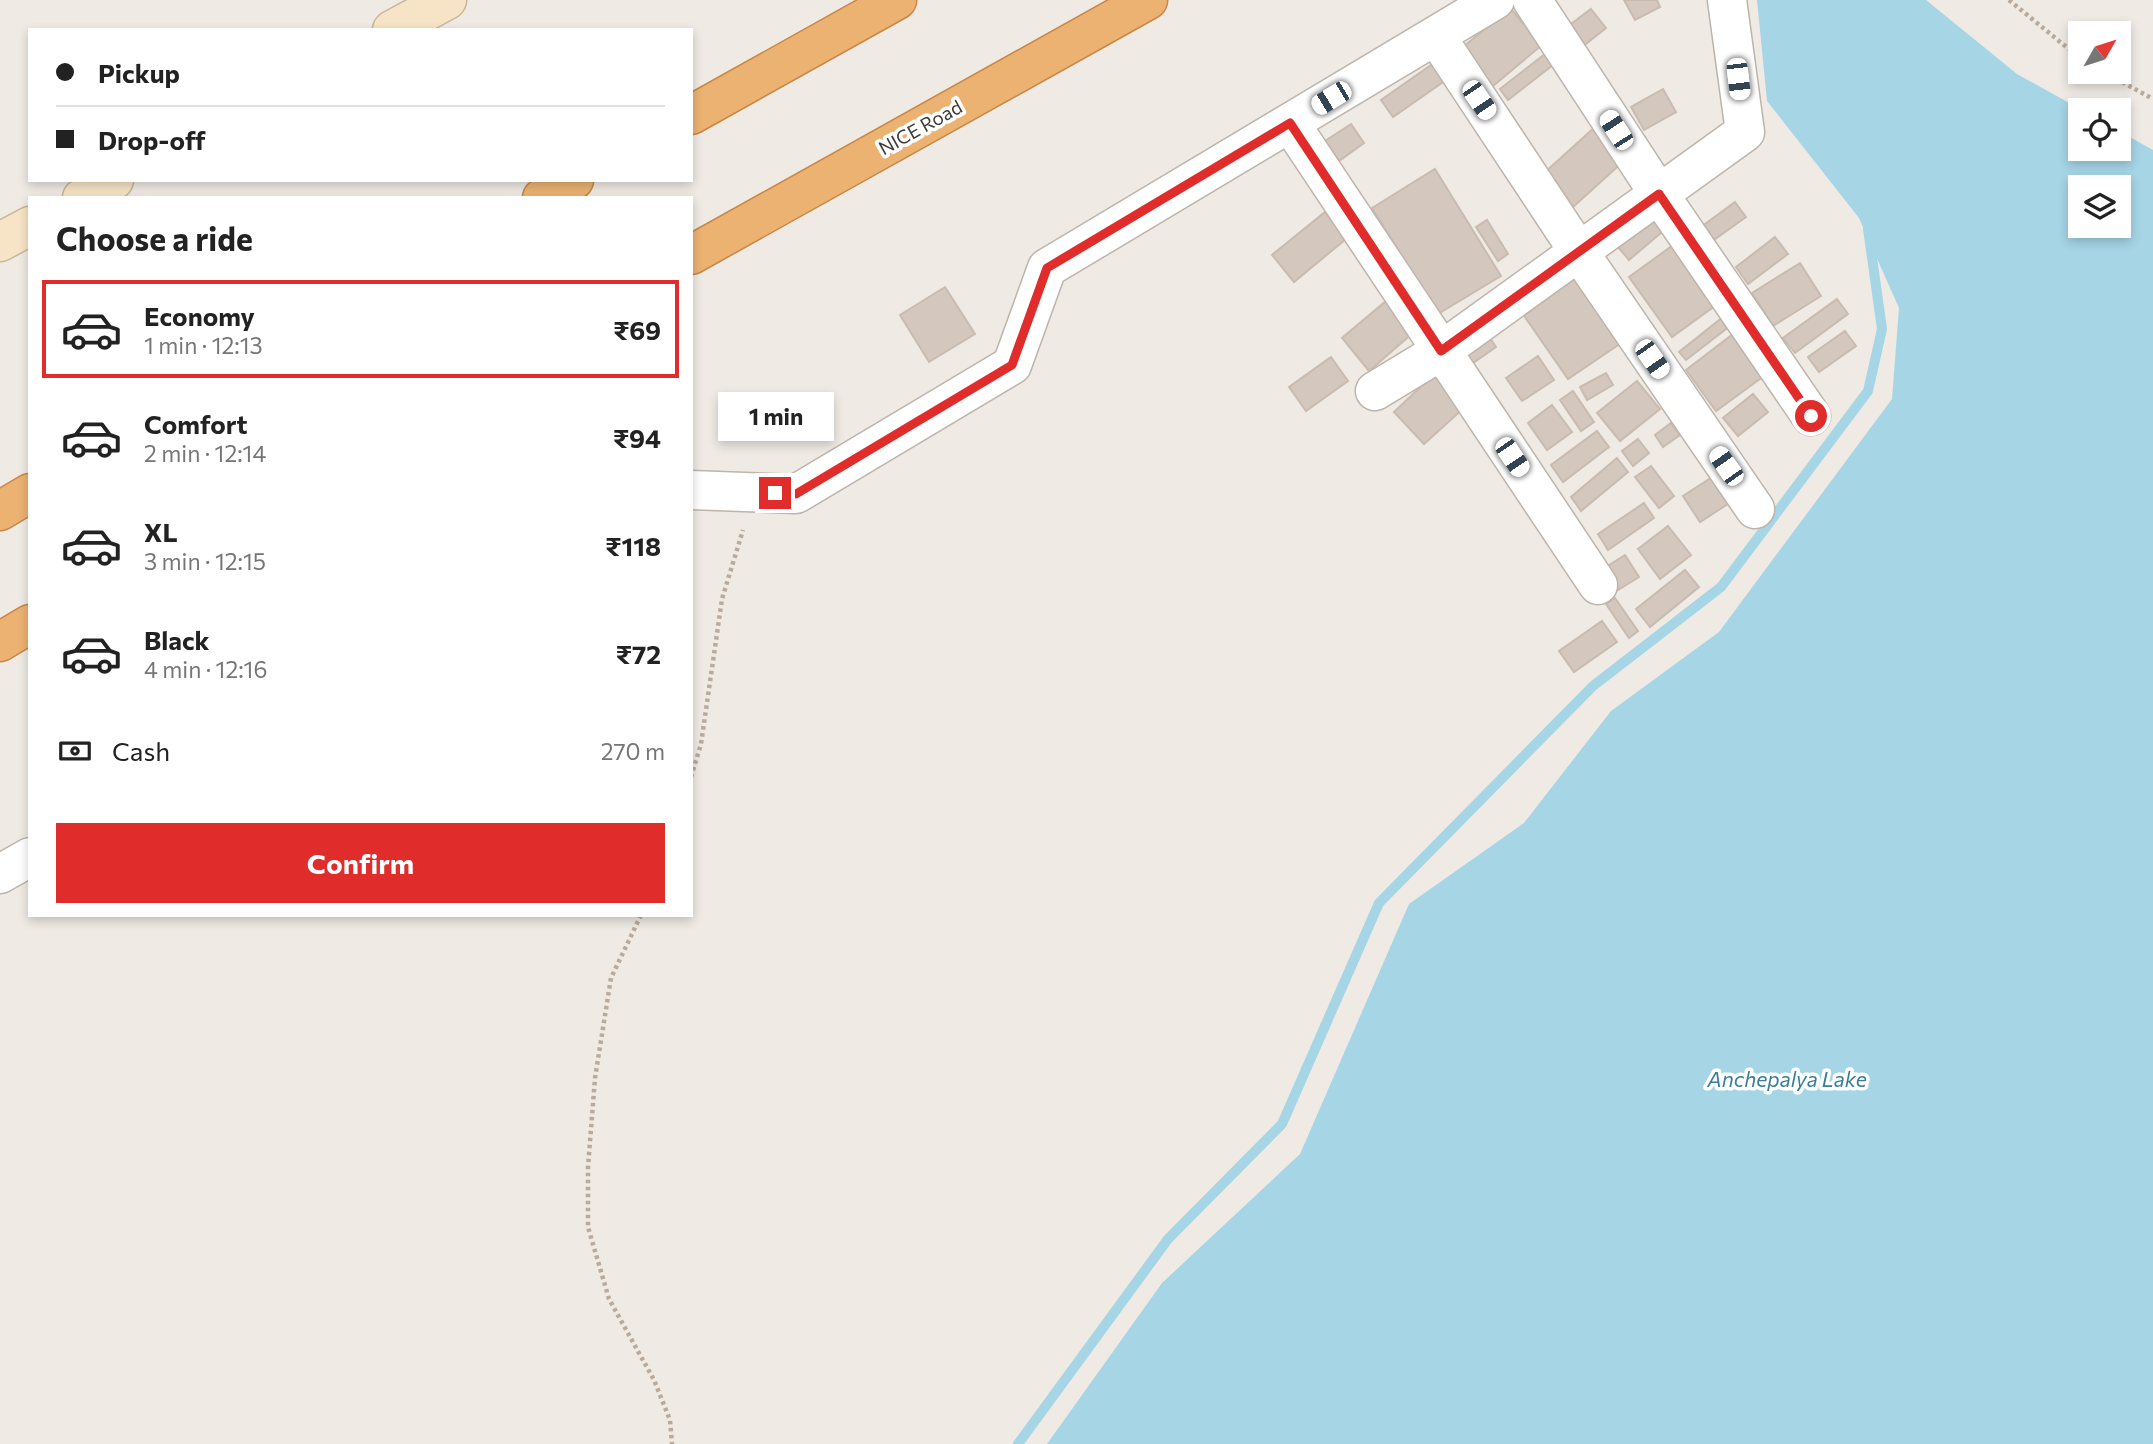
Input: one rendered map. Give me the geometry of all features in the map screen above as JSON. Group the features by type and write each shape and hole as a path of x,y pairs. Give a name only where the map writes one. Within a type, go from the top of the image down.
{"highway":[{"path":"693,114 897,0"},
{"name":"NICE Road","path":"693,254 1148,0"},
{"path":"546,196 570,182"},
{"path":"0,510 28,494"},
{"path":"0,642 28,625"}],"street":[{"path":"396,28 447,0"},
{"path":"693,489 796,494 1012,365 1047,268 1495,0"},
{"path":"1532,0 1659,194 1811,416"},
{"path":"1375,391 1441,351 1745,132 1727,0"},
{"path":"1436,36 1578,252 1755,509"},
{"path":"1290,123 1598,585"},
{"path":"86,196 110,182"},
{"path":"0,242 28,227"},
{"path":"0,874 28,858"}],"path":[{"path":"2009,0 2068,48"},
{"path":"2126,84 2153,99"},
{"path":"693,770 701,744 722,599 754,492"},
{"path":"640,917 611,978 595,1078 588,1167 588,1227 609,1299 654,1380 670,1420 672,1444"}],"water":[{"name":"Anchepalya Lake","path":"1757,0 1926,0 2017,74 2068,102 2068,161 2131,161 2131,138 2153,150 2153,1444 1047,1444 1162,1283 1300,1154 1409,904 1524,823 1611,711 1719,632 1892,399 1899,308 1859,218 1767,101"}],"building":[{"path":"1624,0 1657,0 1660,7 1635,20"},
{"path":"1510,8 1542,45 1493,86 1462,48"},
{"path":"1591,9 1606,28 1582,47 1567,27"},
{"path":"1545,54 1553,65 1508,100 1500,89"},
{"path":"1434,63 1446,80 1393,117 1381,100"},
{"path":"1663,89 1676,112 1644,130 1631,107"},
{"path":"1351,124 1364,143 1339,161 1325,141"},
{"path":"1595,127 1625,160 1573,207 1544,173"},
{"path":"1435,169 1501,276 1438,314 1372,208"},
{"path":"1735,202 1746,217 1711,242 1701,227"},
{"path":"1652,208 1668,227 1629,260 1613,241"},
{"path":"1325,212 1346,239 1294,282 1272,255"},
{"path":"1487,220 1508,254 1498,261 1476,227"},
{"path":"1775,237 1788,254 1748,284 1736,267"},
{"path":"1676,243 1719,303 1672,337 1629,277"},
{"path":"1800,263 1821,296 1773,326 1752,293"},
{"path":"1577,267 1627,339 1568,379 1518,307"},
{"path":"945,287 975,334 929,362 900,315"},
{"path":"1837,299 1848,314 1795,353 1783,338"},
{"path":"1386,301 1413,333 1369,371 1342,338"},
{"path":"1723,317 1730,326 1686,360 1679,352"},
{"path":"1484,329 1496,347 1473,363 1460,345"},
{"path":"1737,331 1768,373 1716,411 1686,370"},
{"path":"1845,331 1856,346 1819,372 1808,357"},
{"path":"1538,356 1554,380 1522,401 1506,378"},
{"path":"1331,357 1348,381 1306,411 1289,387"},
{"path":"1606,373 1613,385 1587,400 1580,387"},
{"path":"1434,374 1465,407 1424,444 1394,412"},
{"path":"1637,381 1660,409 1620,441 1597,413"},
{"path":"1573,391 1594,422 1581,431 1560,400"},
{"path":"1753,394 1768,412 1738,436 1723,418"},
{"path":"1552,405 1572,432 1547,450 1528,423"},
{"path":"1671,423 1680,435 1663,447 1655,435"},
{"path":"1597,431 1609,447 1563,482 1551,465"},
{"path":"1638,439 1649,453 1633,466 1622,451"},
{"path":"1617,458 1628,472 1581,511 1571,497"},
{"path":"1651,466 1674,496 1659,508 1635,477"},
{"path":"1717,474 1734,500 1700,522 1683,496"},
{"path":"1644,503 1654,518 1608,550 1598,534"},
{"path":"1668,526 1691,555 1660,579 1638,549"},
{"path":"1625,555 1639,577 1615,592 1601,570"},
{"path":"1685,570 1699,587 1650,627 1636,609"},
{"path":"1615,598 1638,631 1629,638 1606,604"},
{"path":"1602,621 1617,642 1574,672 1559,651"}],"waterway":[{"path":"1018,1444 1168,1239 1282,1124 1379,903 1593,686 1721,587 1868,391 1882,329 1868,229"}],"route":[{"path":"775,493 796,494 1012,365 1047,268 1290,123 1441,351 1659,194 1811,416"}]}
